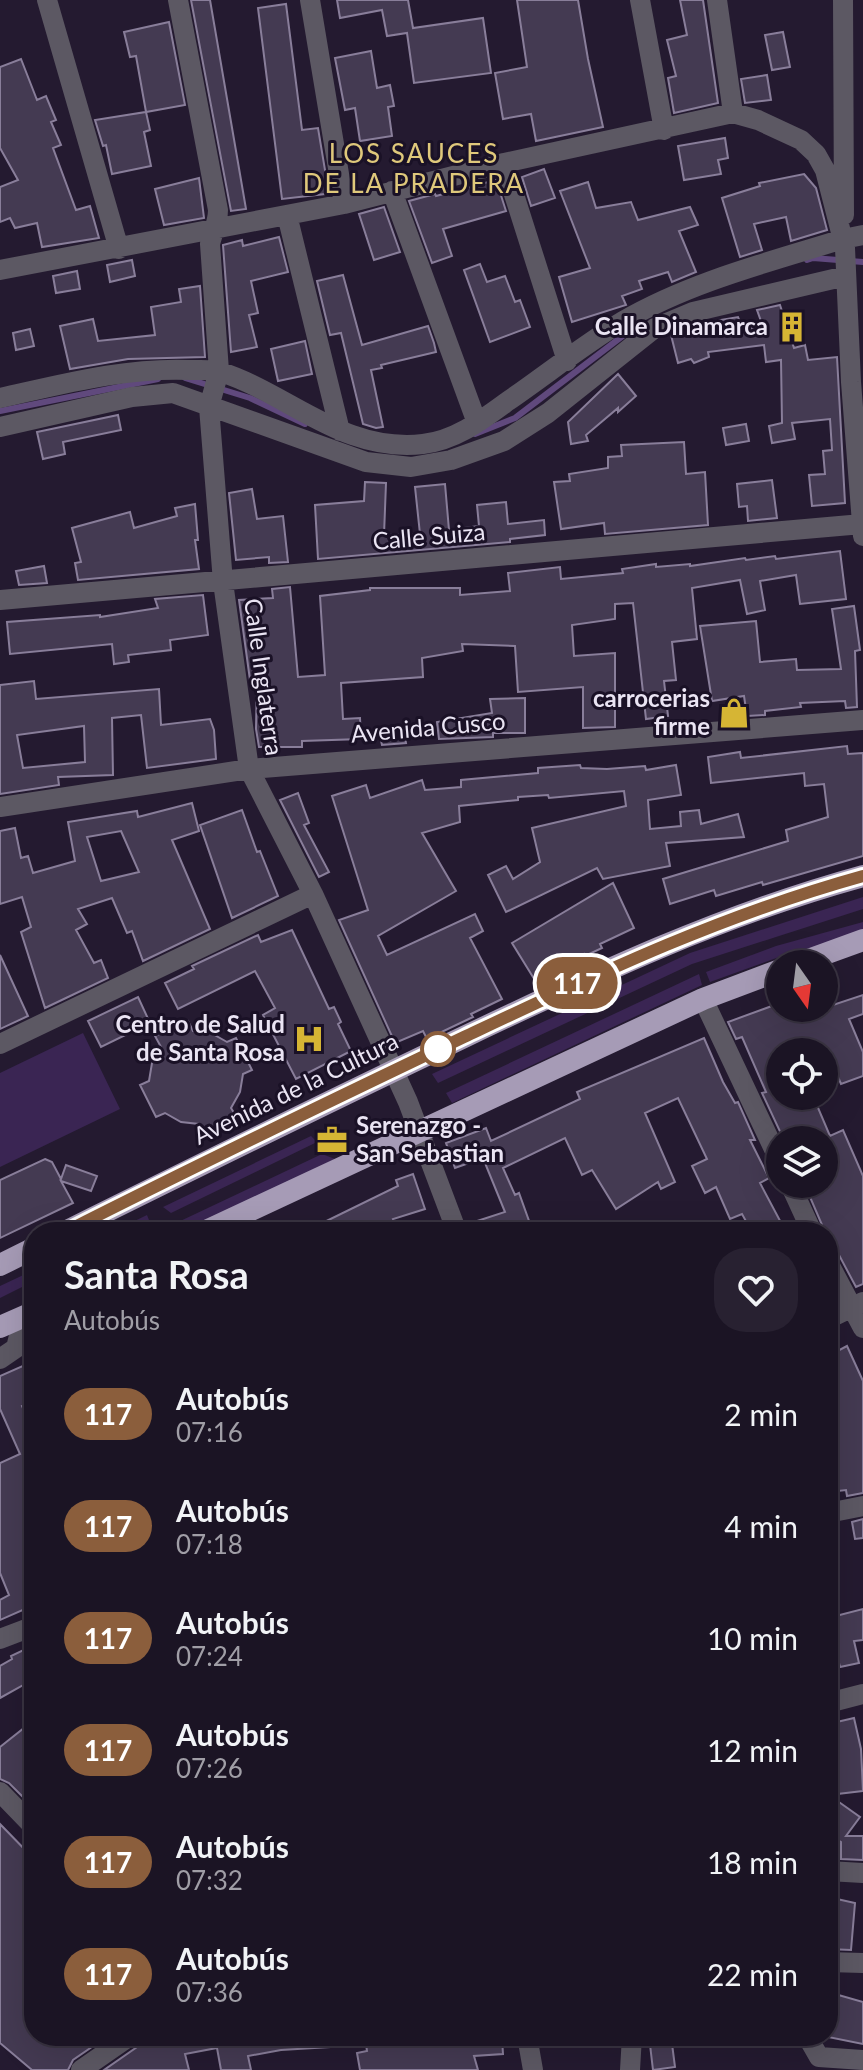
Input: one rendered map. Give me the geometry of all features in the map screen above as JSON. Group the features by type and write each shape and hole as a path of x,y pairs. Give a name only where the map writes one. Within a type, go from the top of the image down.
{"highway":[{"name":"Avenida de la Cultura","path":"85,1222 393,1070 643,953 795,895 863,876"},
{"path":"836,950 863,940"},
{"path":"225,1222 703,999 766,975"},
{"path":"0,1265 24,1253"},
{"path":"0,1327 24,1316"}],"street":[{"path":"47,0 119,249"},
{"path":"178,0 218,210 210,244 217,376 209,405"},
{"path":"310,0 344,204"},
{"path":"640,0 664,130"},
{"path":"717,0 733,113"},
{"path":"843,0 850,241 846,273 857,381 862,530"},
{"path":"0,270 344,204 504,163 733,113 758,120 801,140 816,154 825,170 850,241"},
{"path":"504,163 567,361"},
{"path":"392,191 477,423"},
{"path":"287,215 340,431"},
{"path":"0,398 85,379 157,368 217,376 357,438 390,444 422,444 450,438 477,423 622,322 692,287 850,241"},
{"path":"0,427 132,397 173,393 366,462 411,467 451,460 504,441 548,413 655,328 693,312 846,273"},
{"name":"Calle Inglaterra","path":"209,405 223,582 249,769 313,894 393,1070 420,1130 453,1222"},
{"name":"Calle Suiza","path":"0,600 862,530"},
{"name":"Avenida Cusco","path":"0,807 249,769 863,720"},
{"path":"0,1044 313,894"},
{"path":"703,999 766,1132"},
{"path":"796,1198 807,1222"},
{"path":"838,1276 858,1304 863,1328"},
{"path":"838,1314 858,1304"},
{"path":"0,1359 16,1348 24,1327"},
{"path":"838,1511 863,1506"},
{"path":"0,1639 24,1630"},
{"path":"838,1700 863,1694"},
{"path":"0,1792 24,1817"},
{"path":"838,1872 863,1873"},
{"path":"838,1962 863,1963"},
{"path":"81,2070 116,2046"},
{"path":"529,2046 533,2070"},
{"path":"630,2070 631,2046"},
{"path":"819,2063 863,2060"}],"shaded area":[{"path":"863,897 863,909 692,964 438,1083 432,1074 690,953"},
{"path":"863,922 863,933 804,950 766,950 766,962 710,982 706,972 776,946"},
{"path":"699,974 702,985 452,1103 446,1093"},
{"path":"83,1033 120,1109 0,1167 0,1073"},
{"path":"311,1136 317,1142 171,1213 163,1207"},
{"path":"322,1154 335,1159 206,1222 178,1222"},
{"path":"147,1215 150,1222 133,1222"},
{"path":"24,1275 24,1286 0,1298 0,1286"}],"building":[{"path":"191,0 210,0 246,209 231,211"},
{"path":"337,0 408,0 413,28 483,18 491,73 414,83 407,33 387,36 382,10 340,18"},
{"path":"517,0 578,0 603,127 536,141 531,114 503,119 495,73 527,67"},
{"path":"680,0 703,0 718,103 674,113 668,78 676,76 667,40 687,35"},
{"path":"286,4 302,130 318,128 327,182 325,194 282,199 258,8"},
{"path":"169,22 185,105 146,112 136,56 130,57 124,32"},
{"path":"783,32 790,67 772,70 765,35"},
{"path":"371,51 377,88 390,85 394,106 388,107 392,136 360,141 355,108 345,110 335,58"},
{"path":"21,59 37,100 46,96 56,120 51,122 61,145 53,148 76,210 90,206 99,238 42,247 37,223 15,228 10,218 0,222 0,187 18,180 0,148 0,67"},
{"path":"767,75 771,100 745,103 741,79"},
{"path":"146,112 150,130 144,132 151,166 112,174 106,145 103,146 95,120"},
{"path":"725,138 728,158 718,160 721,174 684,180 678,146"},
{"path":"544,169 555,198 531,206 522,177"},
{"path":"804,174 816,188 827,230 791,241 786,217 754,224 762,250 740,257 722,198 760,186 759,183"},
{"path":"199,178 204,218 164,225 155,189"},
{"path":"496,180 506,211 443,229 452,256 432,263 409,201"},
{"path":"588,182 596,208 631,202 638,220 690,207 698,225 679,231 696,272 672,282 668,272 639,281 642,289 622,296 626,305 572,322 559,277 590,268 560,191"},
{"path":"384,207 400,252 374,260 359,214"},
{"path":"279,237 288,272 251,281 258,313 249,315 257,347 231,352 223,245 242,240 243,246"},
{"path":"132,260 135,276 110,282 107,265"},
{"path":"480,264 487,282 505,276 515,302 520,300 530,327 490,342 464,270"},
{"path":"77,271 80,289 56,293 53,276"},
{"path":"343,275 362,345 428,326 434,343 436,352 371,370 383,427 363,424 341,333 330,335 317,281"},
{"path":"200,286 205,357 128,359 70,369 60,326 93,319 98,341 155,335 151,307 181,302 179,289"},
{"path":"780,305 794,348 805,345 808,360 837,357 845,503 812,506 809,475 825,474 823,451 832,450 830,419 792,423 795,439 772,443 769,426 782,423 781,360 766,362 764,345 708,352 709,357 694,363 691,359 678,363 671,335 697,324 738,317 744,331 762,324 757,310"},
{"path":"30,329 34,346 16,350 13,333"},
{"path":"305,341 312,374 278,381 271,349"},
{"path":"618,374 636,396 586,435 588,441 571,444 568,422"},
{"path":"118,415 121,430 63,442 65,454 43,459 37,432"},
{"path":"746,424 749,441 726,445 723,428"},
{"path":"684,442 686,474 705,472 708,525 605,534 604,523 561,529 554,482 570,481 569,474 608,468 608,457 622,456 621,445"},
{"path":"772,480 777,518 748,521 747,506 739,507 737,484"},
{"path":"365,482 386,483 384,535 420,534 415,487 445,484 449,530 479,526 477,505 506,502 508,524 544,520 545,535 510,539 510,542 318,559 315,505 364,501"},
{"path":"252,489 257,519 283,516 288,562 269,563 269,557 236,560 229,493"},
{"path":"195,504 199,569 78,580 75,563 81,562 72,528 130,512 134,528 177,516 175,508"},
{"path":"840,551 846,599 800,604 796,575 760,581 765,610 747,614 740,580 692,588 697,639 672,642 676,680 664,681 668,716 646,719 633,603 615,604 615,619 572,625 574,656 615,653 615,727 583,728 583,687 518,692 515,646 462,644 463,651 422,658 423,677 341,683 343,719 360,718 361,739 302,741 302,747 259,747 256,729 257,679 250,680 239,600 273,598 272,589 290,587 298,677 325,675 320,596 370,588 460,588 460,595 510,591 508,573 560,567 561,579 623,573 622,569 656,564 656,567 690,566 745,558 775,556 776,559"},
{"path":"44,566 47,583 19,585 16,571"},
{"path":"203,595 208,635 170,640 171,650 128,655 129,662 114,664 112,644 10,654 7,622 100,617 158,608 155,599"},
{"path":"854,606 860,650 855,651 857,707 846,708 845,701 800,703 801,707 747,716 744,696 712,701 700,626 756,621 760,662 796,659 797,670 841,669 832,609"},
{"path":"34,681 36,699 159,689 161,725 210,719 216,759 147,768 141,715 112,718 113,775 58,777 59,785 0,794 0,685","holes":["84,726 85,762 23,768 17,735"]},
{"path":"525,698 525,733 439,739 437,722 492,713 490,699"},
{"path":"403,727 406,743 382,745 379,731"},
{"path":"847,746 848,754 863,753 863,856 763,885 762,882 716,896 714,890 670,904 663,879 788,841 786,830 828,817 824,784 805,786 804,773 711,783 708,757 740,752 741,758"},
{"path":"580,765 581,768 607,769 645,766 646,770 676,765 681,795 648,800 650,829 681,826 680,812 699,810 701,824 738,814 744,837 666,843 670,866 603,879 597,868 506,912 488,875 506,866 513,879 540,862 532,828 626,806 624,791 549,798 548,795 518,797 518,800 459,806 460,822 422,833 456,891 378,936 387,955 475,914 483,931 470,938 502,999 427,1039 423,1031 395,1043 339,920 368,910 332,796 366,785 370,798 422,780 425,790 461,787 461,780 538,773 538,768"},
{"path":"298,793 309,823 304,825 329,872 319,877 280,800"},
{"path":"192,803 199,831 172,840 210,929 143,961 132,931 127,933 112,898 78,909 87,924 76,930 94,963 101,960 108,978 45,1008 21,932 31,927 22,897 0,904 0,831 15,828 21,858 28,856 33,873 75,861 68,822 137,811 138,817","holes":["121,831 139,872 101,881 87,837"]},
{"path":"242,810 278,896 232,918 200,825"},
{"path":"613,883 634,928 536,982 512,943"},
{"path":"292,930 329,1009 334,1007 351,1051 296,1079 263,1015 275,1008 255,971 178,1009 165,983 194,969 192,966 258,935 261,942"},
{"path":"0,955 28,1016 0,1029"},
{"path":"863,995 863,1014 849,1019 863,1052 863,1076 841,1084 838,1077 838,1038 766,1038 766,1092 742,1037 736,1039 728,1022 766,1008 766,1022 838,1022 838,1003"},
{"path":"138,997 150,1023 101,1047 88,1021"},
{"path":"188,1021 193,1031 211,1033 227,1042 236,1038 252,1070 243,1074 240,1092 231,1108 236,1116 204,1132 199,1124 181,1122 165,1113 156,1117 140,1085 149,1081 152,1063 161,1047 155,1036"},
{"path":"704,1038 723,1082 735,1103 738,1102 755,1140 750,1140 766,1172 766,1180 760,1183 781,1222 746,1222 742,1214 730,1219 716,1187 705,1193 692,1166 707,1159 678,1098 645,1113 675,1182 661,1189 658,1182 616,1209 592,1170 582,1175 565,1138 503,1168 515,1195 519,1193 529,1222 474,1222 505,1212 483,1158 455,1168 446,1143 486,1128 491,1141 580,1099 577,1092"},
{"path":"770,1110 819,1110 826,1126 777,1126"},
{"name":"Serenazgo - San Sebastian","path":"332,1128 340,1132 344,1140 340,1148 332,1152 324,1148 320,1140 324,1132"},
{"path":"843,1130 863,1176 863,1284 856,1287 838,1254 838,1222 821,1222 810,1198 838,1198 838,1132"},
{"path":"45,1159 52,1162 61,1179 66,1165 97,1176 91,1191 61,1181 73,1203 33,1222 24,1222 24,1226 0,1238 0,1180"},
{"path":"413,1174 425,1209 393,1219 394,1222 324,1222 398,1186 396,1180"},
{"path":"847,1346 863,1381 863,1493 847,1496 846,1490 838,1491 838,1351"},
{"path":"24,1365 24,1609 0,1620 0,1600 9,1595 0,1573 0,1463 20,1454 0,1409 0,1376"},
{"path":"863,1519 863,1538 855,1539 852,1522"},
{"path":"863,1609 863,1640 854,1641 859,1663 840,1667 838,1615"},
{"path":"24,1650 24,1685 0,1698 0,1666 12,1659 11,1656"},
{"path":"854,1718 861,1749 863,1791 838,1794 838,1722"},
{"path":"24,1728 24,1798 9,1783 0,1779 0,1747"},
{"path":"838,1801 860,1817 846,1836 863,1836 863,1860 841,1859 841,1842 838,1840"},
{"path":"0,1824 24,1849 24,2046 93,2046 73,2060 68,2070 32,2070 0,2043"},
{"path":"838,1899 855,1903 851,1950 838,1949"},
{"path":"838,1995 863,2002 863,2044 838,2039"},
{"path":"330,2046 248,2056 251,2070 221,2070 217,2048 185,2054 189,2070 104,2070 137,2047"},
{"path":"366,2046 502,2046 503,2054 474,2056 478,2070 360,2070 357,2053 367,2051"},
{"path":"650,2046 672,2046 675,2067 653,2070"}],"waterway":[{"path":"807,260 863,262"},
{"path":"475,434 515,418 641,322"},
{"path":"185,378 250,398 305,424"},
{"path":"0,411 158,379"}],"bus line":[{"name":"117","path":"85,1222 336,1097 630,958 770,903 863,876"}],"place":[{"name":"Calle Dinamarca","path":"792,327"},
{"name":"carrocerias firme","path":"734,713"},
{"name":"Centro de Salud de Santa Rosa","path":"309,1039"},
{"name":"Serenazgo - San Sebastian","path":"332,1140"}],"district":[{"name":"LOS SAUCES DE LA PRADERA","path":"414,169"}]}
